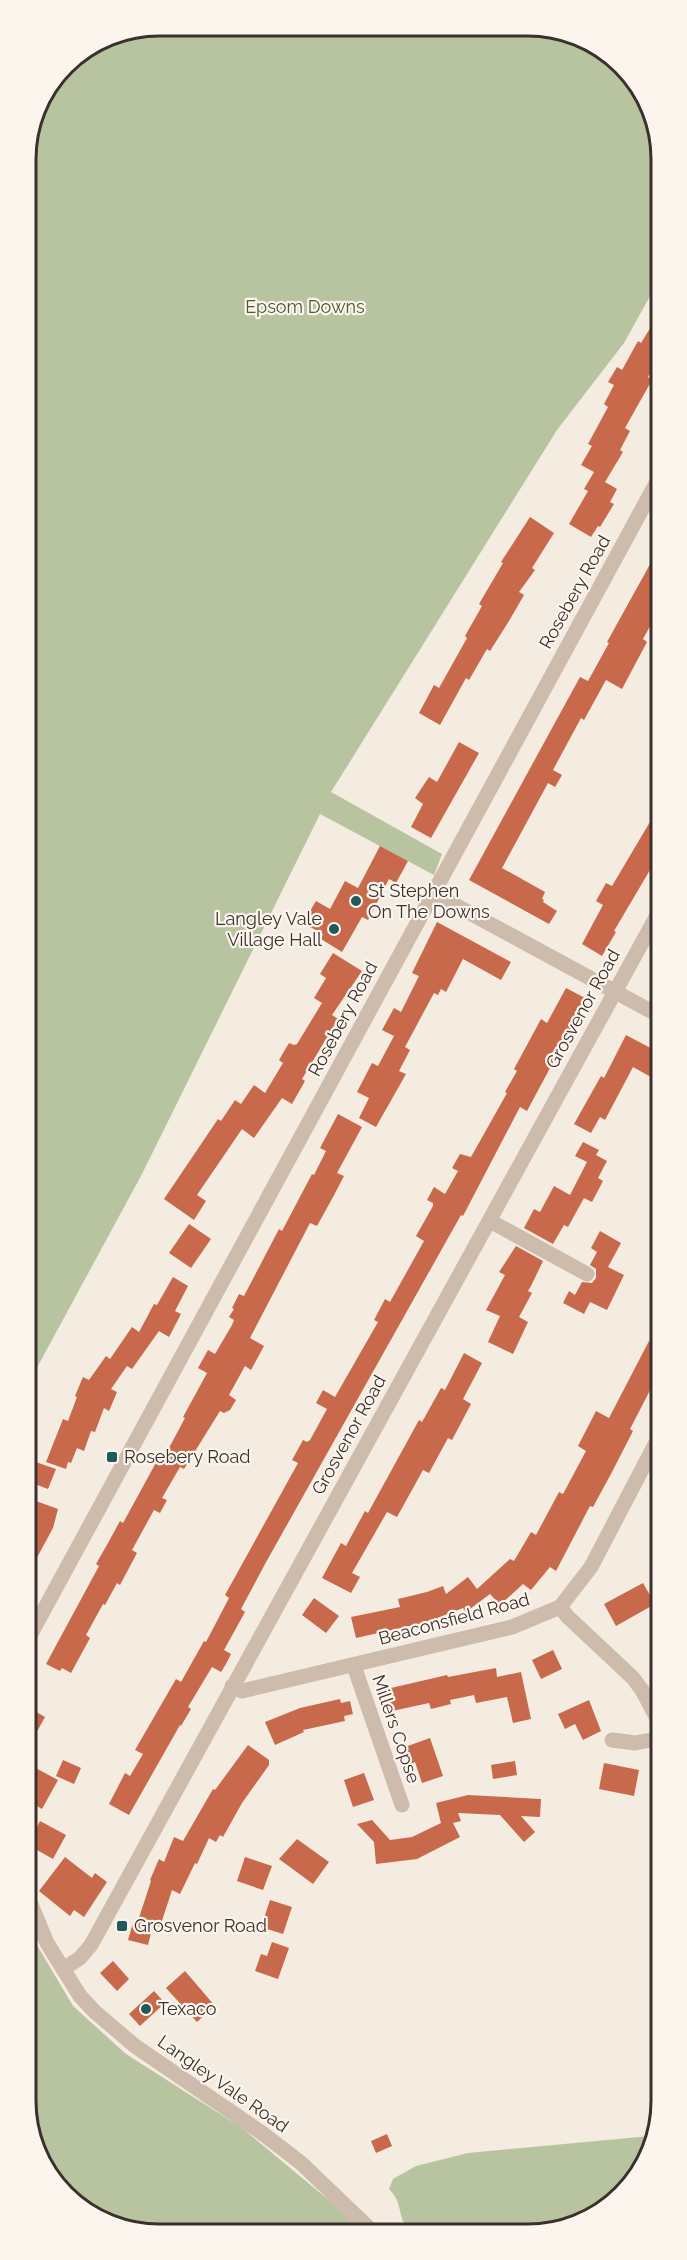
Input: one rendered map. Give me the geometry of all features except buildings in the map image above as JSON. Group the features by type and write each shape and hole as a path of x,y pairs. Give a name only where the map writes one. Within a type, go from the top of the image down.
{"street":[{"name":"Rosebery Road","path":"36,1624 651,493"},
{"path":"433,893 651,1011"},
{"name":"Grosvenor Road","path":"63,1970 80,1958 91,1945 651,926"},
{"path":"489,1221 587,1274"},
{"name":"Beaconsfield Road","path":"232,1686 242,1691 354,1666 512,1627 560,1607 591,1567 651,1452"},
{"path":"560,1607 633,1678 651,1707"},
{"name":"Millers Copse","path":"354,1666 402,1805"},
{"path":"612,1740 635,1743 651,1740"},
{"name":"Langley Vale Road","path":"36,1916 47,1943 87,2004 135,2046 262,2133 301,2163 365,2224"}],"green space":[{"name":"Epsom Downs","path":"151,36 536,36 575,45 590,52 615,72 626,84 642,112 649,135 651,159 651,294 624,343 557,430 331,792 442,854 434,875 320,814 142,1174 36,1369 36,151 43,119 61,84 84,61 112,45 135,38"},
{"path":"36,1944 73,2006 126,2054 242,2128 355,2224 151,2224 119,2217 97,2208 84,2199 61,2176 49,2155 38,2125 36,2109"},
{"path":"646,2136 642,2148 620,2182 590,2208 568,2217 536,2224 405,2224 397,2200 389,2189 393,2179 416,2166 468,2153"}],"place":[{"name":"St Stephen On The Downs","path":"356,901"},
{"name":"Langley Vale Village Hall","path":"334,929"},
{"name":"Rosebery Road","path":"112,1457"},
{"name":"Grosvenor Road","path":"122,1926"},
{"name":"Texaco","path":"146,2009"}]}
